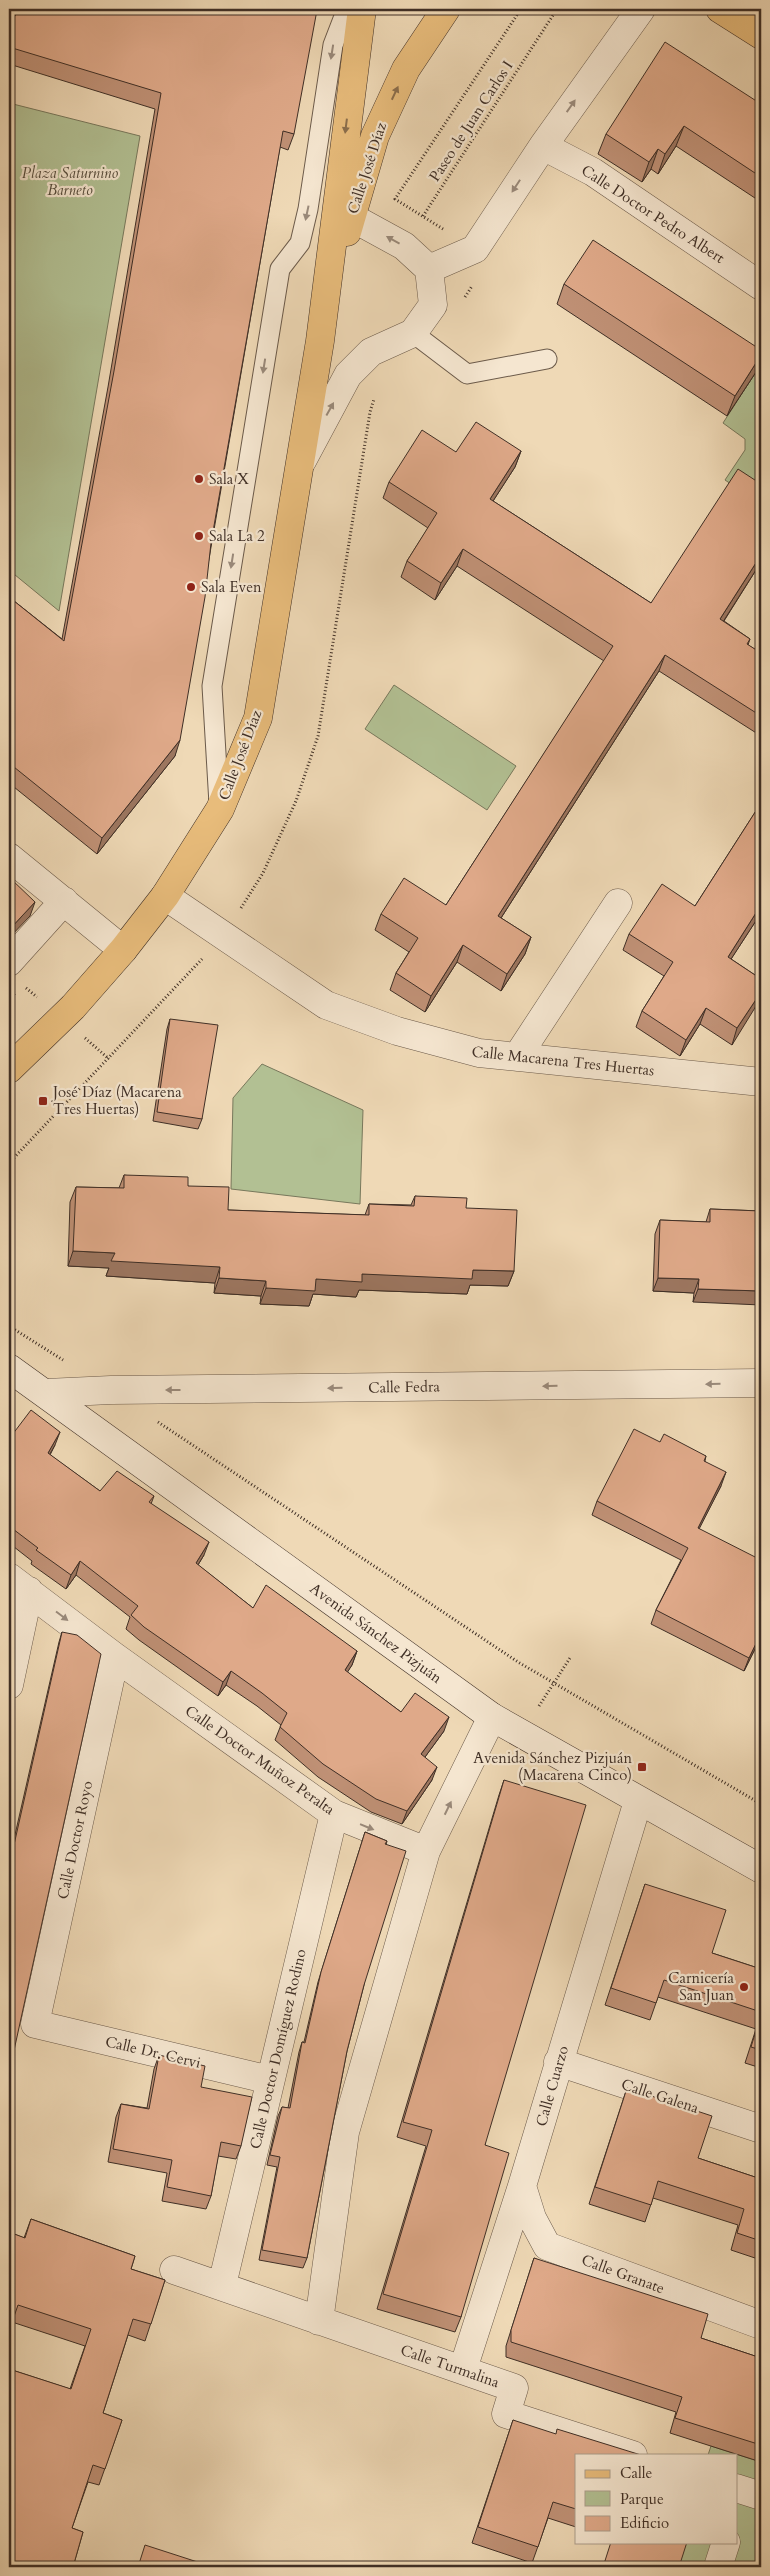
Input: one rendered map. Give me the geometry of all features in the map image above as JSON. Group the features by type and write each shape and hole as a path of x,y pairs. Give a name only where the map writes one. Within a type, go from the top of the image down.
{"main road":[{"name":"Calle José Díaz","path":"9,1069 62,1018 123,950 165,896 220,808 258,718 283,578 298,468 320,341 362,9"},
{"name":"Calle José Díaz","path":"320,341 351,217 375,136 406,69 446,9"},
{"path":"720,9 761,35"}],"street":[{"path":"429,269 475,249 543,146 641,9"},
{"name":"Calle Doctor Pedro Albert","path":"543,146 593,172 761,286"},
{"path":"298,468 348,375 371,352 413,333 433,305 429,269 404,246 351,217"},
{"path":"9,857 123,950"},
{"name":"Calle Macarena Tres Huertas","path":"165,896 326,1005 397,1031 470,1051 517,1058 761,1082"},
{"path":"9,962 64,901"},
{"path":"517,1058 618,903"},
{"name":"Avenida Sánchez Pizjuán","path":"10,1372 46,1394 492,1717 761,1869"},
{"name":"Calle Fedra","path":"46,1394 111,1390 761,1383"},
{"path":"9,1685 19,1584"},
{"name":"Calle Doctor Muñoz Peralta","path":"19,1584 115,1657 334,1814 426,1851"},
{"name":"Calle Doctor Royo","path":"36,2024 115,1657"},
{"path":"319,2321 345,2132 426,1851 492,1717"},
{"name":"Calle Cuarzo","path":"464,2370 522,2186 638,1801"},
{"name":"Calle Doctor Domíguez Rodino","path":"222,2285 334,1814"},
{"name":"Calle Dr. Cervi","path":"36,2024 270,2080"},
{"name":"Calle Galena","path":"558,2062 761,2129"},
{"name":"Calle Granate","path":"522,2186 532,2218 547,2246 761,2324"},
{"name":"Calle Turmalina","path":"174,2270 222,2285 319,2321 514,2388 506,2414 630,2454"},
{"path":"718,2567 725,2544"}],"lane":[{"path":"220,808 212,686 278,279 280,269 300,243 308,209 333,45 344,19 352,9"},
{"path":"413,333 467,374 547,359"}],"path":[{"path":"407,206 395,199 521,9"},
{"name":"Paseo de Juan Carlos I","path":"404,246 557,9"},
{"path":"237,915 263,873 296,801 318,736 370,412 375,396"},
{"path":"9,1163 207,954"},
{"path":"9,1326 70,1364"},
{"path":"152,1418 518,1662 761,1804"},
{"path":"536,1711 570,1658"}],"green space":[{"name":"Plaza Saturnino Barneto","path":"9,103 140,136 59,611 9,570"},
{"path":"761,364 761,504 725,480 745,450 745,439 723,423"},
{"path":"394,685 516,766 487,810 365,729"},
{"path":"262,1064 363,1110 360,1204 231,1189 233,1098"},
{"path":"711,2446 736,2454 708,2454"},
{"path":"738,2455 761,2462 761,2567 678,2567 685,2544 738,2544"}],"building":[{"path":"21,9 317,10 294,134 283,131 211,543 205,597 180,740 102,838 9,763 9,597 64,641 114,371 161,93 9,47 9,23"},
{"path":"665,42 761,104 761,177 684,126 665,154 658,149 649,162 606,134"},
{"path":"593,240 761,350 761,355 735,396 564,284"},
{"path":"476,422 521,451 490,499 651,603 738,469 761,484 761,555 720,619 750,639 747,644 761,653 761,716 665,655 498,916 531,937 507,974 463,945 431,996 396,973 418,938 381,914 404,878 446,905 613,646 463,549 441,583 407,561 437,513 389,482 422,430 456,452"},
{"path":"761,803 761,905 728,957 761,979 761,992 737,1028 706,1008 686,1040 642,1011 673,962 629,934 662,884 695,906"},
{"path":"9,877 35,902 9,930"},
{"path":"170,1019 218,1025 202,1119 157,1112"},
{"path":"124,1175 188,1177 188,1186 229,1187 228,1210 369,1215 369,1204 414,1206 415,1196 467,1198 466,1208 517,1210 514,1271 473,1270 472,1279 362,1274 362,1282 316,1279 315,1291 266,1288 266,1281 219,1278 220,1267 111,1261 115,1253 73,1251 76,1187 124,1188"},
{"path":"710,1209 761,1211 761,1291 698,1289 699,1279 658,1278 660,1220 710,1222"},
{"path":"31,1410 60,1432 48,1453 100,1491 117,1471 154,1496 149,1502 209,1542 196,1563 253,1608 266,1585 357,1651 345,1670 401,1712 415,1693 449,1717 421,1754 437,1767 407,1811 376,1799 323,1764 280,1727 287,1713 231,1671 223,1682 144,1627 131,1615 138,1606 80,1561 71,1575 36,1550 38,1548 9,1526 9,1439"},
{"path":"634,1429 660,1442 664,1434 706,1456 704,1461 726,1472 698,1528 761,1560 761,1633 749,1658 656,1610 688,1548 597,1501"},
{"path":"62,1632 77,1635 101,1654 13,2055 9,2054 9,1867"},
{"path":"504,1780 586,1805 485,2145 509,2153 461,2317 383,2294 432,2130 403,2122"},
{"path":"365,1832 387,1841 385,1844 406,1851 364,1985 347,2051 307,2258 262,2250 280,2157 270,2155 282,2107 290,2108 302,2042 305,2043 321,1972"},
{"path":"645,1884 726,1910 712,1953 761,1969 761,2012 664,1980 656,2003 611,1988"},
{"path":"761,2014 761,2050 751,2047"},
{"path":"159,2055 205,2066 201,2087 252,2097 241,2146 221,2142 211,2196 167,2187 172,2160 113,2149 121,2104 149,2109"},
{"path":"627,2088 712,2116 698,2158 761,2179 761,2241 737,2233 744,2209 658,2181 651,2205 595,2187"},
{"path":"31,2219 135,2256 131,2269 165,2280 151,2324 133,2319 103,2413 122,2420 105,2469 93,2465 72,2528 83,2532 73,2567 9,2567 9,2369 71,2389 91,2329 18,2305 9,2331 9,2232 25,2238"},
{"path":"534,2258 708,2314 701,2338 761,2358 761,2445 675,2418 682,2397 511,2342 511,2330"},
{"path":"513,2420 556,2434 557,2429 638,2454 575,2454 575,2509 553,2502 538,2547 478,2527"},
{"path":"610,2544 686,2544 679,2567 603,2567"},
{"path":"145,2545 213,2567 138,2567"}],"place":[{"name":"Sala X","path":"199,479"},
{"name":"Sala La 2","path":"199,536"},
{"name":"Sala Even","path":"191,587"},
{"name":"José Díaz (Macarena Tres Huertas)","path":"43,1101"},
{"name":"Avenida Sánchez Pizjuán (Macarena Cinco)","path":"642,1767"},
{"name":"Carnicería San Juan","path":"744,1987"}]}
